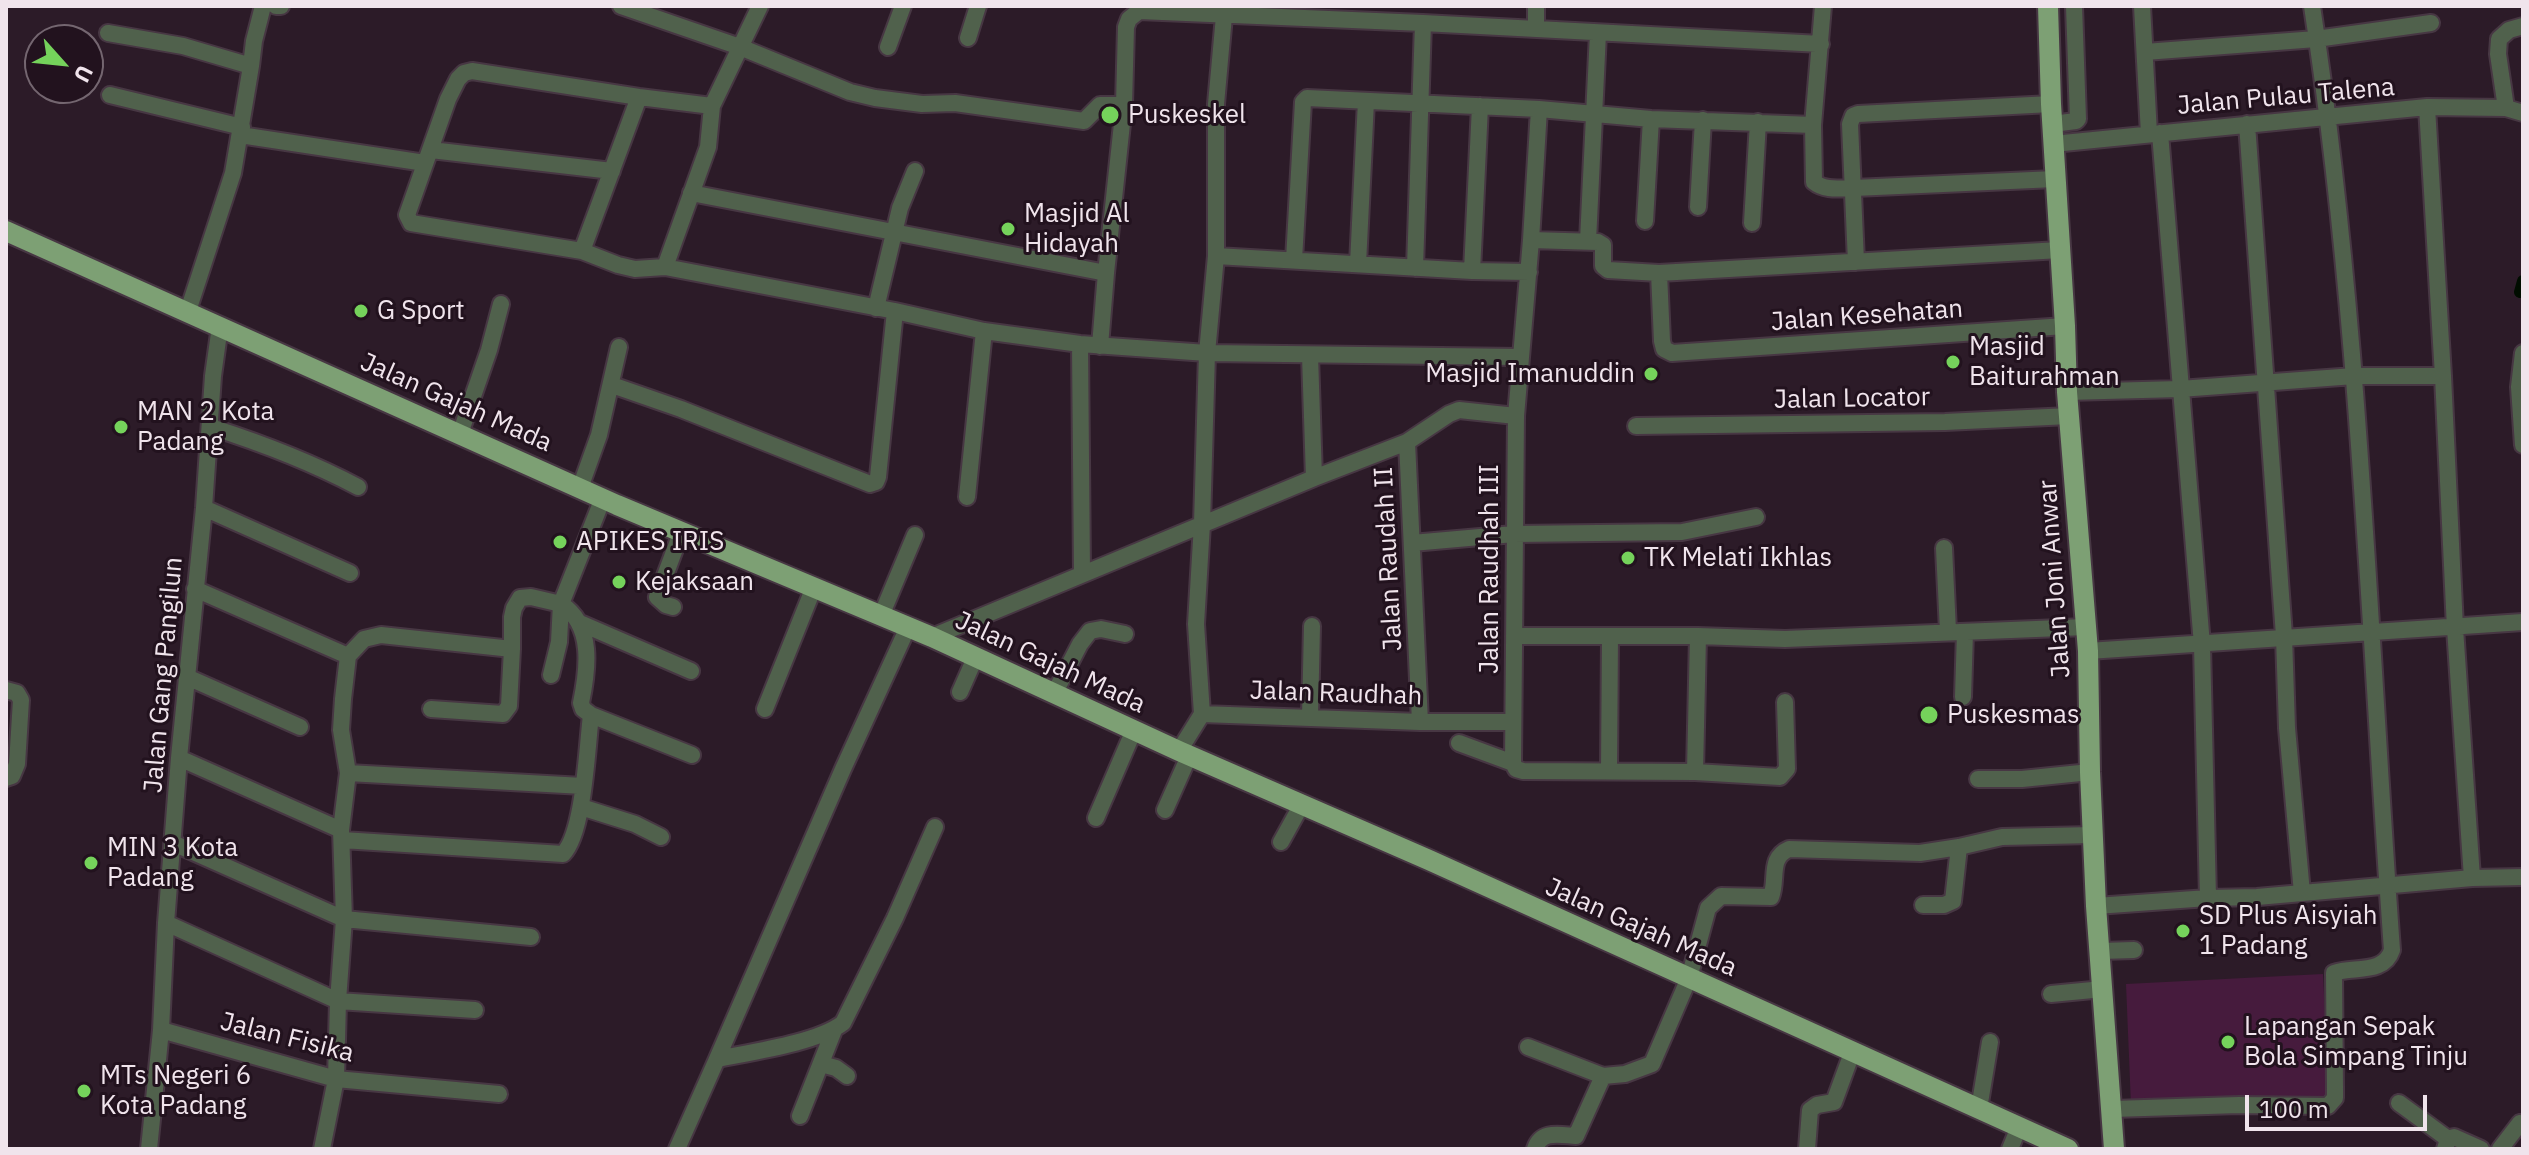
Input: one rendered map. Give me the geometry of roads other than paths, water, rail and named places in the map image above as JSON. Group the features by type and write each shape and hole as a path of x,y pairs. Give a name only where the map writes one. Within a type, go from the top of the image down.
{"main road":[{"name":"Jalan Joni Anwar","path":"2048,6 2067,392 2088,651 2096,906 2114,1149"},
{"name":"Jalan Gajah Mada","path":"6,231 681,533 932,637 1184,754 1302,804 2068,1149"}],"street":[{"path":"188,311 233,173 254,41 263,6"},
{"path":"621,6 740,47 850,92 899,102 955,103 1084,121 1100,105 1124,105"},
{"path":"665,267 708,147 712,106 760,6"},
{"path":"888,47 903,6"},
{"path":"968,38 978,6"},
{"path":"1536,6 1536,29"},
{"path":"1823,6 1813,125 1814,182 1825,188 1854,188 2055,179"},
{"path":"2052,124 2076,121 2079,113 2074,6"},
{"path":"2142,6 2202,645 2208,898"},
{"path":"2113,1109 2328,1106 2335,1098 2334,973 2377,966 2389,958 2392,950 2354,376 2329,117 2312,6"},
{"path":"1100,346 1124,105 1126,27 1134,13 1224,16 1326,12 1423,23 1821,44"},
{"path":"1165,810 1184,754 1202,714 1196,624 1207,353 1216,256 1216,104 1224,16"},
{"path":"1415,268 1423,23"},
{"path":"2145,52 2316,39 2431,23"},
{"path":"2515,110 2498,54 2499,39 2509,30 2523,26"},
{"path":"108,33 183,46 251,66"},
{"path":"1588,241 1598,33"},
{"path":"712,106 472,71 464,73 448,99 407,215 411,223 582,251 635,269 665,267 984,331 1080,344 1207,353 1519,357"},
{"path":"110,95 241,131 428,156 612,171"},
{"path":"582,251 639,97"},
{"path":"1294,260 1303,102 1307,98 1539,109 1651,119 1813,125"},
{"path":"1358,264 1366,101"},
{"path":"1472,271 1480,106"},
{"path":"2427,107 2455,628 2472,878"},
{"name":"Jalan Pulau Talena","path":"1854,188 1850,121 1858,114 2052,124 2155,134 2427,107 2515,110"},
{"name":"Jalan Raudhah III","path":"1513,763 1516,416 1539,109"},
{"path":"1645,221 1651,119"},
{"path":"1698,207 1703,120"},
{"path":"1752,223 1758,122"},
{"path":"2247,124 2284,636 2287,728 2302,893"},
{"path":"876,308 900,208 915,171"},
{"path":"1854,188 1856,262"},
{"path":"691,193 1106,273"},
{"path":"1531,240 1602,243 1603,266 1608,270 1659,273 2060,250"},
{"path":"1216,256 1529,272"},
{"name":"Jalan Kesehatan","path":"1659,273 1662,341 1664,349 1672,353 2065,326"},
{"path":"460,434 501,304"},
{"path":"612,385 870,484 876,482 878,477 895,311"},
{"name":"Jalan Gang Pangilun","path":"149,1149 161,1030 179,758 220,326"},
{"path":"967,497 984,331"},
{"path":"1080,344 1082,573"},
{"path":"580,488 599,435 619,347"},
{"path":"2523,353 2523,445"},
{"path":"1310,355 1314,478"},
{"path":"2067,392 2180,389 2354,376 2443,376"},
{"path":"932,637 1407,442 1459,410 1516,416"},
{"name":"Jalan Locator","path":"1636,426 1945,422 2069,416"},
{"path":"211,427 251,440 358,487"},
{"name":"Jalan Raudah II","path":"1407,442 1420,722"},
{"path":"551,675 559,642 561,604 603,498"},
{"path":"204,508 350,573"},
{"path":"1412,543 1514,534 1682,532 1756,517"},
{"path":"673,607 657,597 681,533"},
{"path":"881,616 915,535"},
{"path":"1944,548 1963,697"},
{"path":"765,709 814,587"},
{"path":"195,589 348,656"},
{"path":"431,709 503,714 509,706 514,608 520,598 531,597 561,604 580,623 586,653 583,709 591,715 692,755"},
{"path":"2088,651 2523,622"},
{"path":"580,623 691,671"},
{"path":"1310,717 1312,626"},
{"path":"677,1149 908,627"},
{"path":"1514,636 1785,639 2086,627"},
{"path":"1054,694 1090,631 1101,629 1125,634"},
{"path":"322,1149 336,1079 344,919 342,835 348,773 341,718 348,656 364,639 381,635 512,649"},
{"path":"1609,771 1610,636"},
{"path":"1695,772 1698,636"},
{"path":"960,692 975,658"},
{"path":"187,677 300,727"},
{"path":"6,690 17,693 21,700 17,764 12,776 6,778"},
{"path":"1459,743 1513,763 1516,769 1523,771 1695,772 1780,777 1787,769 1785,702"},
{"name":"Jalan Raudhah","path":"1202,714 1513,722"},
{"path":"179,758 342,835 563,854 570,847 581,807 591,715"},
{"path":"1096,818 1134,730"},
{"path":"1978,779 2022,779 2090,772"},
{"path":"348,773 583,786"},
{"path":"1281,842 1302,804"},
{"path":"581,807 635,824 661,837"},
{"path":"800,1116 834,1030 847,1016 935,827"},
{"path":"1528,1047 1603,1076 1625,1074 1652,1064 1689,978 1711,903 1721,896 1771,897 1775,858 1789,849 1920,853 2002,837 2093,835"},
{"path":"173,843 344,919 531,937"},
{"path":"1923,905 1944,905 1953,901 1959,847"},
{"path":"2096,906 2257,897 2472,878 2523,877"},
{"path":"166,923 338,1001 475,1010"},
{"path":"2101,951 2134,950"},
{"path":"2051,994 2103,989"},
{"name":"Jalan Fisika","path":"161,1030 336,1079 499,1094"},
{"path":"717,1059 834,1030"},
{"path":"1979,1109 1990,1042"},
{"path":"1807,1149 1810,1110 1835,1100 1852,1053"},
{"path":"821,1064 836,1068 847,1076"},
{"path":"1535,1149 1538,1140 1547,1135 1577,1142 1603,1076"},
{"path":"2399,1103 2447,1144 2454,1137 2481,1149"},
{"path":"2500,1149 2520,1123"},
{"path":"2010,1149 2019,1127"}],"waterway":[{"path":"2520,292 2523,281"}],"place":[{"name":"Puskeskel","path":"1110,115"},
{"name":"Masjid Al Hidayah","path":"1008,229"},
{"name":"G Sport","path":"361,311"},
{"name":"Masjid Baiturahman","path":"1953,362"},
{"name":"Masjid Imanuddin","path":"1651,374"},
{"name":"MAN 2 Kota Padang","path":"121,427"},
{"name":"APIKES IRIS","path":"560,542"},
{"name":"TK Melati Ikhlas","path":"1628,558"},
{"name":"Kejaksaan","path":"619,582"},
{"name":"Puskesmas","path":"1929,715"},
{"name":"MIN 3 Kota Padang","path":"91,863"},
{"name":"SD Plus Aisyiah 1 Padang","path":"2183,931"},
{"name":"Lapangan Sepak Bola Simpang Tinju","path":"2228,1042"},
{"name":"MTs Negeri 6 Kota Padang","path":"84,1091"}]}
